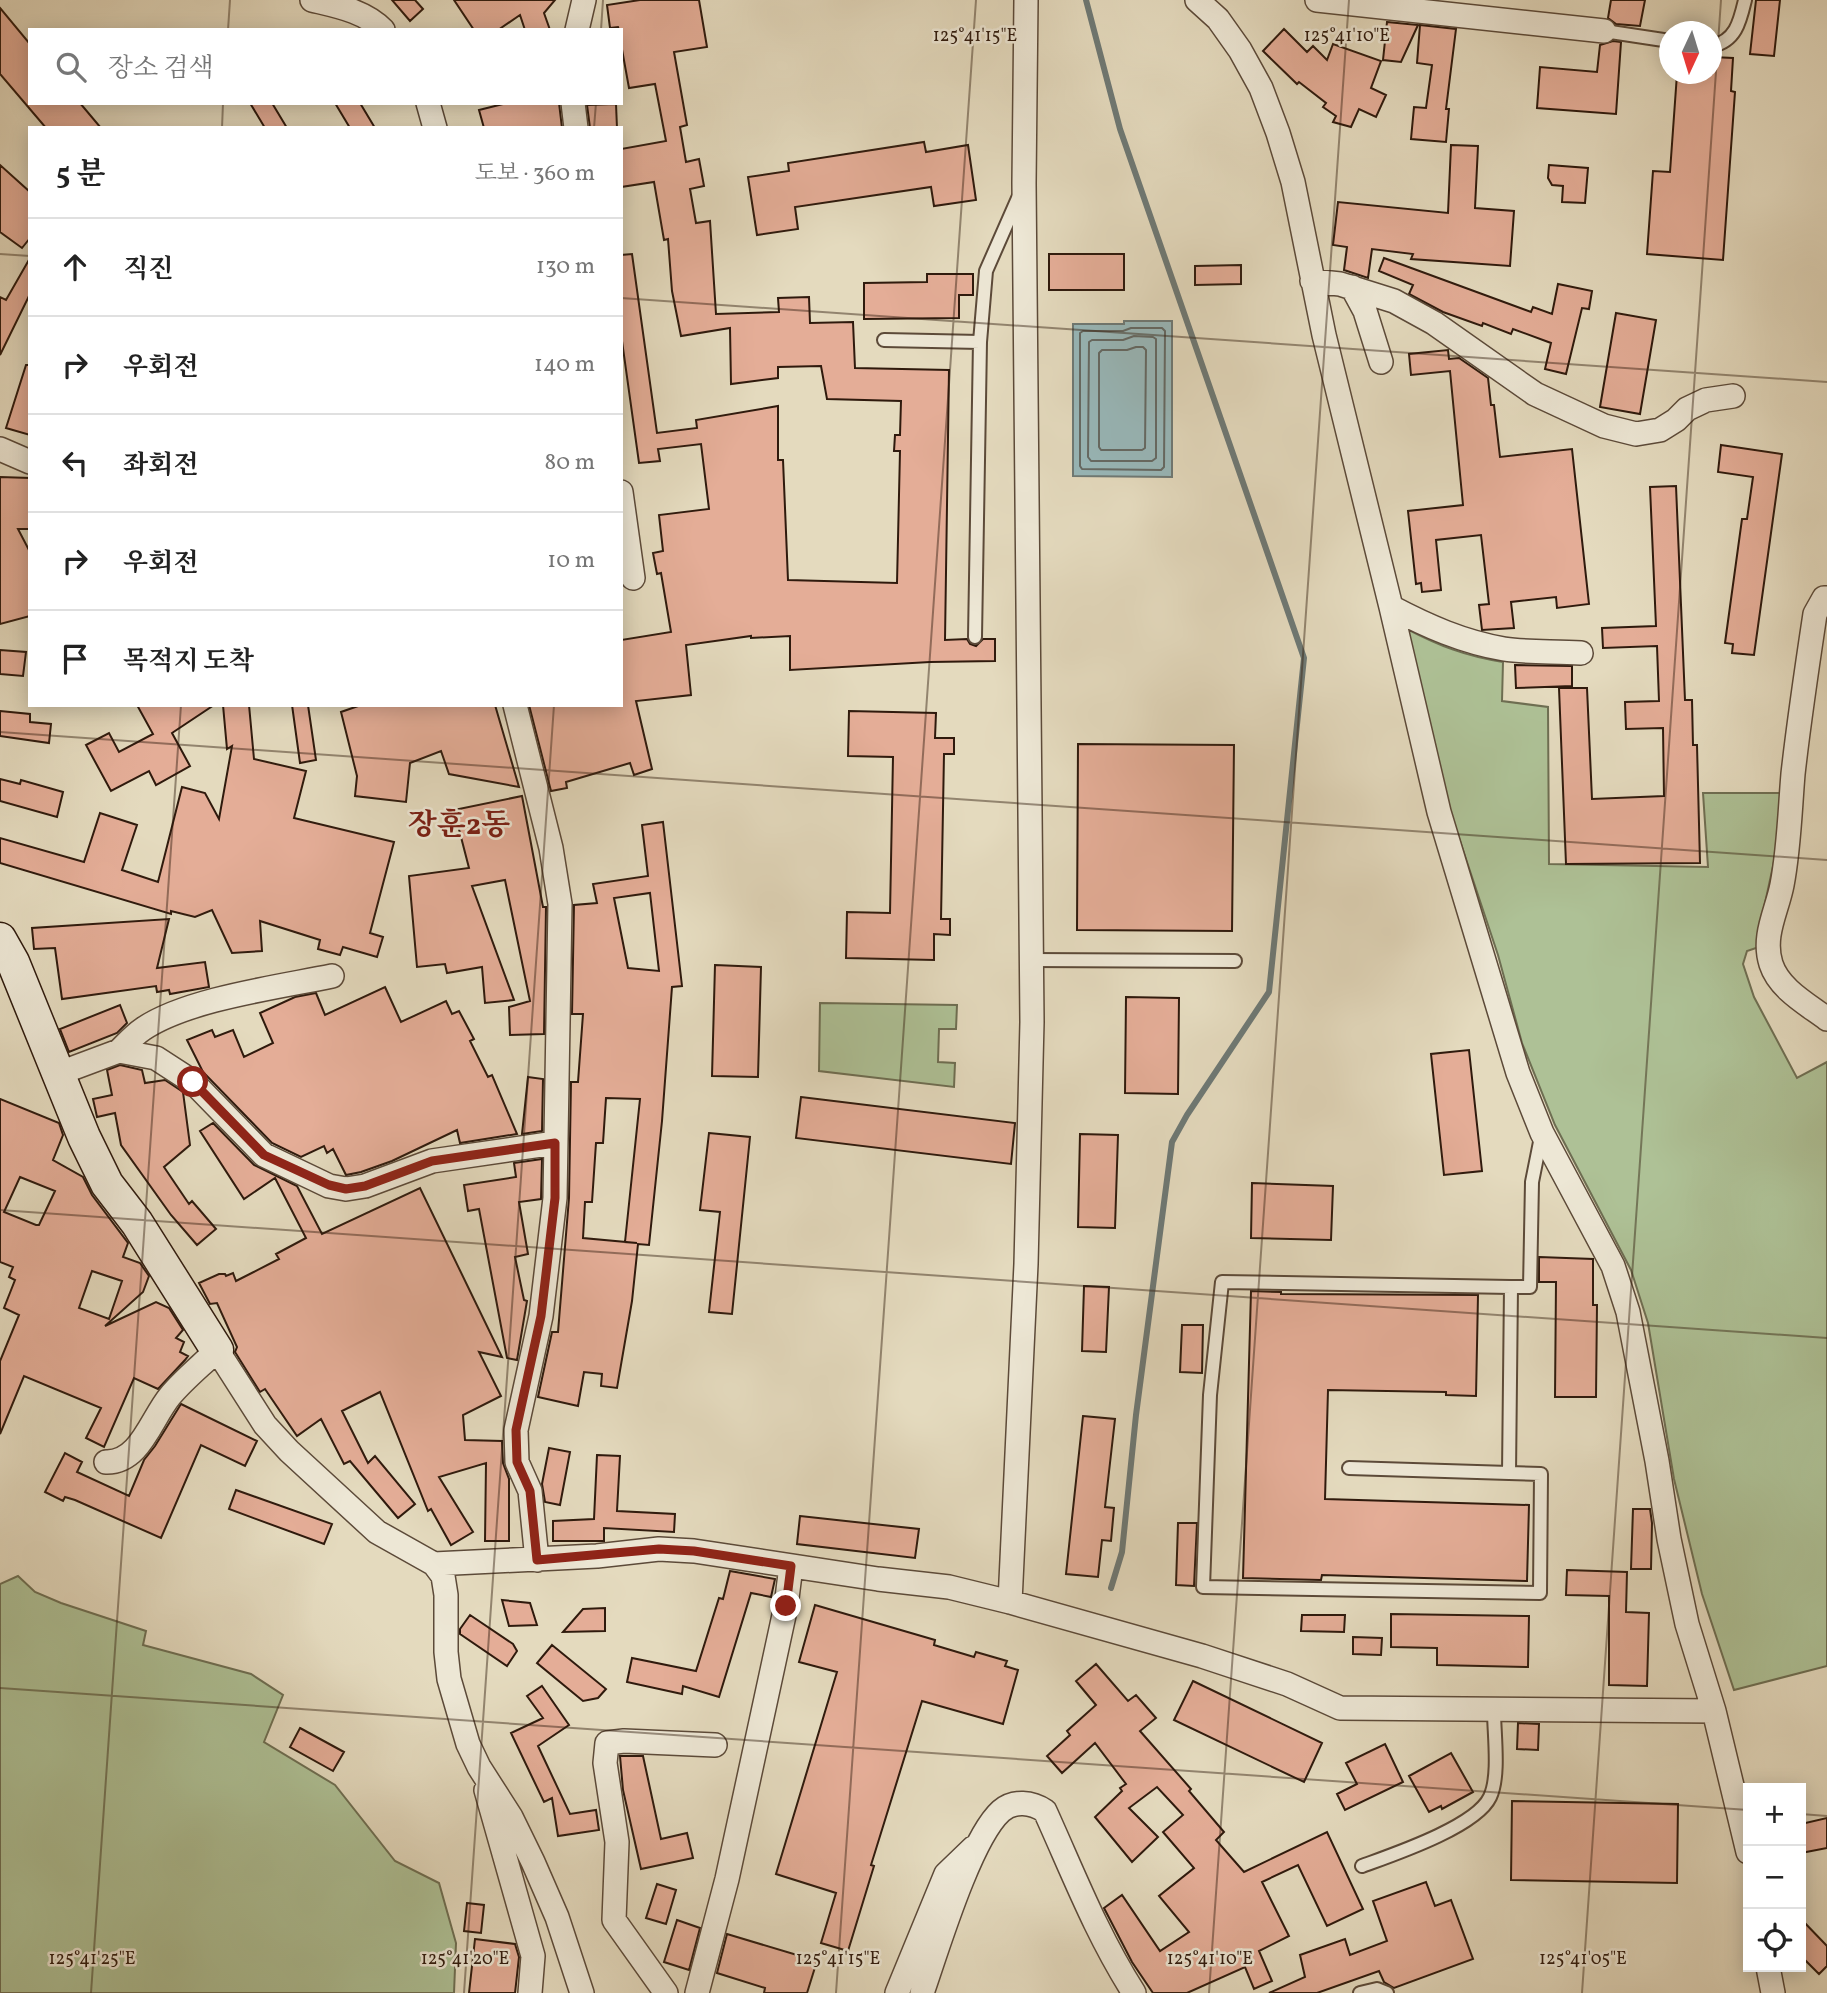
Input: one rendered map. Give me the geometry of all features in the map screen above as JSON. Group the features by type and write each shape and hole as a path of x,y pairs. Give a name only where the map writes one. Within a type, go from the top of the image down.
{"street":[{"path":"312,0 374,20 381,28"},
{"path":"578,28 584,0"},
{"path":"1010,1602 1026,1264 1031,960 1024,183 1026,0"},
{"path":"1198,0 1218,19 1240,50 1261,88 1293,182 1312,281 1438,812 1518,1073 1542,1133 1613,1266 1628,1312 1687,1624 1714,1711 1747,1846"},
{"path":"1323,0 1604,32"},
{"path":"429,105 434,126"},
{"path":"573,105 576,126"},
{"path":"1312,281 1352,287 1394,301 1434,323 1535,394 1604,426 1636,434 1660,430 1676,420 1687,408 1706,400 1733,396"},
{"path":"1352,287 1365,311 1381,362"},
{"path":"0,449 28,460"},
{"path":"623,506 633,578"},
{"path":"1827,598 1824,598 1815,614 1797,733 1782,886 1771,924 1769,942 1770,962 1777,977 1790,991 1827,1019"},
{"path":"1391,607 1430,628 1479,644 1506,649 1581,653"},
{"path":"516,707 551,848 560,904 555,1198 541,1316 516,1430 517,1462 530,1491 537,1560"},
{"path":"0,939 13,962 84,1137 107,1184 137,1223 265,1425 289,1451 377,1532 434,1564 443,1576 446,1595 446,1652 452,1689 468,1744 479,1767 511,1817 533,1862 557,1917 582,1993"},
{"path":"60,1073 119,1051 141,1030 160,1018 219,1000 332,976"},
{"path":"119,1051 156,1058 193,1082 264,1155 329,1185 346,1189 365,1186 432,1161 555,1143"},
{"path":"106,1462 120,1462 133,1452 170,1396 217,1350"},
{"path":"434,1564 537,1560 659,1549 694,1551 948,1587 1010,1602 1202,1656 1287,1684 1340,1708 1714,1711"},
{"path":"697,1993 727,1878 786,1606 791,1566"},
{"path":"666,1993 614,1920 617,1842 605,1763 607,1743 624,1741 715,1745"},
{"path":"479,1767 533,1956 530,1993"},
{"path":"897,1993 946,1874 980,1840 1002,1810 1018,1803 1035,1804 1045,1811 1109,1954 1134,1993"},
{"path":"922,1993 980,1840"},
{"path":"1769,1972 1773,1993"}],"lane":[{"path":"1722,43 1735,34 1745,0"},
{"path":"1604,32 1659,40"},
{"path":"975,637 980,342 986,271 1024,183"},
{"path":"884,340 980,342"},
{"path":"1031,960 1235,961"},
{"path":"1349,1468 1541,1474 1540,1593 1203,1587 1210,1395 1222,1282 1530,1287 1532,1182 1542,1133"},
{"path":"1509,1473 1511,1287"},
{"path":"1362,1866 1427,1841 1470,1818 1490,1798 1495,1773 1494,1711"},
{"path":"1360,1993 1377,1989 1387,1993"}],"green space":[{"path":"1407,629 1453,650 1503,662 1502,701 1548,707 1549,864 1708,867 1703,793 1782,793 1775,857 1758,935 1759,947 1747,951 1743,964 1754,997 1797,1078 1827,1062 1827,1666 1734,1690 1702,1594 1674,1479 1648,1323 1631,1270 1555,1125 1522,1043 1498,955 1451,814"},
{"path":"820,1003 957,1005 956,1029 939,1029 938,1062 955,1063 954,1087 819,1071"},
{"path":"18,1576 35,1592 146,1631 143,1645 251,1674 283,1695 264,1742 335,1785 395,1861 439,1883 456,1943 454,1993 0,1993 0,1584"}],"water":[{"path":"1124,321 1172,321 1172,477 1073,476 1073,324 1124,324"}],"building":[{"path":"392,0 415,0 423,9 410,21"},
{"path":"454,0 555,0 544,13 549,28 524,28 520,15 501,28 473,28"},
{"path":"640,0 699,0 707,47 674,52 687,125 680,127 686,162 699,159 704,186 690,189 696,223 710,221 716,314 779,312 778,298 809,297 810,323 853,322 855,368 949,370 945,640 967,639 970,644 976,646 983,639 995,639 995,661 790,670 790,636 751,636 686,645 691,695 636,701 652,769 634,775 630,763 566,782 567,788 551,791 530,707 623,707 623,640 671,632 661,573 657,574 653,553 663,551 659,515 709,509 701,444 658,449 660,461 639,463 623,348 623,255 632,254 657,433 697,428 696,420 778,406 778,460 783,460 788,580 897,583 900,451 894,451 895,435 900,435 901,401 827,399 821,366 778,367 778,378 731,384 730,328 681,336 672,291 668,239 664,240 654,182 623,187 623,149 666,141 655,84 629,88 623,55 623,28 610,28 607,5"},
{"path":"1611,0 1645,0 1640,26 1616,24 1608,18"},
{"path":"1756,0 1780,0 1774,56 1750,54"},
{"path":"0,8 28,42 28,105 82,105 99,126 44,126 0,74"},
{"path":"1387,22 1418,25 1401,62 1383,60"},
{"path":"1420,25 1456,29 1446,109 1449,109 1446,142 1411,139 1414,107 1426,108 1432,65 1417,63"},
{"path":"1284,29 1307,52 1313,46 1327,60 1333,44 1381,61 1371,88 1386,95 1376,117 1359,109 1351,127 1333,122 1336,116 1323,107 1326,103 1299,82 1297,84 1263,51"},
{"path":"1613,41 1621,42 1616,114 1537,108 1540,67 1597,72 1600,45"},
{"path":"1722,57 1733,58 1731,91 1735,92 1723,260 1647,254 1653,171 1670,172 1676,84 1722,84"},
{"path":"251,105 273,105 286,126 264,126"},
{"path":"336,105 361,105 374,126 349,126"},
{"path":"499,105 559,105 562,126 483,126 479,110"},
{"path":"587,105 616,105 617,126 590,126"},
{"path":"924,142 926,152 968,145 976,200 934,206 931,187 795,207 798,229 757,235 748,177 789,171 788,163"},
{"path":"1451,145 1478,146 1475,208 1514,211 1510,266 1411,259 1413,254 1372,249 1368,278 1344,270 1347,247 1333,245 1338,202 1448,213"},
{"path":"0,165 28,190 28,240 22,248 0,232"},
{"path":"1549,165 1588,168 1585,203 1562,202 1563,186 1552,185 1548,178"},
{"path":"1049,254 1124,254 1124,290 1049,290"},
{"path":"1384,258 1531,312 1533,307 1552,314 1558,284 1592,291 1589,309 1582,308 1566,374 1545,369 1551,343 1513,329 1511,334 1443,312 1409,294 1413,285 1379,271"},
{"path":"28,262 28,298 0,355 0,297 6,300"},
{"path":"1241,265 1241,284 1195,285 1195,266"},
{"path":"927,274 973,274 973,295 959,295 959,318 864,319 864,283 927,282"},
{"path":"1616,313 1656,320 1640,414 1600,407"},
{"path":"1448,350 1449,359 1459,358 1488,378 1500,457 1572,449 1589,604 1557,608 1556,597 1511,602 1514,628 1482,630 1479,605 1489,604 1481,535 1436,540 1441,590 1422,592 1421,583 1416,584 1408,511 1463,505 1450,371 1411,375 1409,354"},
{"path":"26,365 28,365 28,434 6,428"},
{"path":"1721,445 1782,454 1754,655 1732,653 1733,644 1725,643 1742,519 1747,519 1753,477 1718,472"},
{"path":"0,477 28,478 28,529 18,529 28,548 28,617 0,624"},
{"path":"1676,486 1685,700 1692,700 1693,745 1697,745 1700,863 1566,864 1559,688 1587,688 1592,799 1664,796 1663,728 1626,729 1625,702 1659,701 1657,646 1603,648 1602,628 1656,626 1650,487"},
{"path":"0,650 26,652 23,676 0,674"},
{"path":"1515,665 1572,666 1572,686 1516,688"},
{"path":"138,707 211,707 172,733 190,766 156,785 149,771 111,791 86,745 109,733 119,752 153,734"},
{"path":"223,707 249,707 254,759 306,771 294,818 394,842 370,933 383,937 377,957 343,947 340,955 318,949 320,940 260,921 262,951 232,953 212,910 195,917 171,911 171,914 0,863 0,838 84,862 100,813 137,825 122,870 158,882 182,787 205,793 219,819 232,746 227,749"},
{"path":"292,707 308,707 316,760 300,763"},
{"path":"355,707 496,707 519,787 449,774 441,751 410,763 406,802 355,796 357,776 341,712"},
{"path":"0,711 30,714 30,722 51,724 49,743 0,736"},
{"path":"849,711 936,713 935,738 954,738 954,754 944,754 941,919 950,919 950,935 934,934 934,960 846,958 847,912 890,913 893,757 848,756"},
{"path":"1078,744 1234,745 1232,931 1077,930"},
{"path":"0,779 20,784 21,780 63,792 57,817 0,801"},
{"path":"522,796 543,907 546,907 544,1034 510,1035 509,1007 530,1001 505,880 472,886 514,1000 485,1003 482,967 447,973 445,964 417,967 409,876 469,868 454,810"},
{"path":"663,822 682,986 672,987 649,1245 638,1244 632,1301 617,1388 601,1386 602,1374 584,1372 578,1406 538,1397 552,1332 558,1332 569,1198 571,1082 578,1082 583,1014 572,1014 574,905 597,903 593,884 648,876 642,825","holes":["650,893 659,971 628,968 614,898","606,1098 640,1099 625,1242 583,1238 585,1202 592,1202 596,1143 603,1143"]},
{"path":"169,919 157,968 205,962 209,987 170,994 169,990 157,992 156,986 62,999 55,948 34,949 32,928"},
{"path":"715,965 761,967 758,1077 712,1076"},
{"path":"385,987 401,1022 446,1001 452,1014 459,1011 474,1039 470,1041 488,1077 492,1075 517,1134 460,1143 457,1130 392,1161 346,1175 333,1149 327,1153 324,1146 301,1157 272,1143 203,1072 187,1040 212,1030 215,1037 233,1030 244,1057 273,1043 260,1013 295,997 316,993 325,1015"},
{"path":"1126,997 1179,998 1178,1094 1125,1093"},
{"path":"120,1005 127,1023 117,1033 69,1052 60,1029"},
{"path":"1469,1050 1482,1171 1444,1175 1431,1054"},
{"path":"120,1065 142,1070 145,1083 165,1080 183,1092 190,1145 164,1167 189,1204 192,1201 216,1229 197,1245 171,1215 121,1145 115,1113 97,1117 93,1099 112,1095 107,1070"},
{"path":"528,1077 543,1079 542,1131 522,1134"},
{"path":"801,1097 1015,1123 1011,1164 796,1138"},
{"path":"0,1099 59,1123 63,1135 53,1160 83,1177 92,1195 128,1243 123,1257 140,1263 149,1276 143,1292 105,1326 156,1302 169,1308 183,1330 176,1338 184,1342 180,1352 188,1356 158,1389 134,1378 104,1447 86,1438 101,1408 24,1376 0,1434 0,1361 19,1315 4,1308 15,1280 9,1277 13,1267 0,1262","holes":["20,1177 55,1191 39,1225 4,1212","92,1271 122,1281 109,1319 79,1308"]},
{"path":"213,1123 254,1165 297,1186 322,1234 420,1188 502,1357 479,1352 501,1396 463,1415 465,1440 502,1441 503,1463 509,1479 509,1541 485,1541 486,1463 439,1477 473,1532 451,1545 431,1509 428,1511 380,1392 342,1411 368,1463 375,1456 415,1504 398,1518 350,1461 344,1464 321,1419 297,1436 265,1389 260,1392 235,1352 237,1347 217,1303 210,1304 199,1283 219,1274 226,1276 233,1273 236,1281 279,1259 276,1254 306,1238 275,1178 244,1199 200,1131"},
{"path":"709,1133 750,1137 732,1314 709,1312 720,1212 700,1210"},
{"path":"1080,1134 1118,1135 1115,1228 1078,1227"},
{"path":"542,1159 541,1199 519,1202 528,1254 515,1257 524,1300 527,1301 517,1360 507,1358 479,1209 468,1211 464,1185 516,1177 514,1163"},
{"path":"1252,1183 1333,1186 1331,1240 1251,1238"},
{"path":"1539,1257 1593,1259 1593,1305 1597,1305 1596,1397 1555,1397 1556,1282 1539,1282"},
{"path":"1084,1286 1109,1287 1106,1352 1082,1351"},
{"path":"1251,1291 1281,1294 1478,1295 1476,1396 1446,1395 1446,1392 1328,1390 1325,1499 1529,1505 1527,1581 1322,1575 1321,1580 1243,1578"},
{"path":"1182,1325 1203,1325 1202,1373 1180,1372"},
{"path":"181,1404 257,1441 245,1466 201,1445 161,1538 75,1500 65,1497 63,1501 45,1492 65,1453 82,1462 77,1472 129,1496 144,1460"},
{"path":"1083,1416 1115,1419 1105,1507 1114,1508 1111,1541 1102,1540 1098,1577 1066,1574"},
{"path":"549,1448 570,1452 560,1505 545,1502 542,1484"},
{"path":"597,1455 620,1456 617,1511 675,1514 674,1532 604,1528 604,1541 553,1541 553,1521 594,1519"},
{"path":"236,1490 332,1524 324,1544 229,1509"},
{"path":"1633,1509 1650,1509 1651,1569 1631,1569"},
{"path":"800,1516 919,1529 915,1558 797,1544"},
{"path":"1178,1523 1197,1523 1194,1586 1176,1585"},
{"path":"1567,1570 1627,1572 1626,1612 1649,1613 1647,1686 1609,1685 1609,1596 1566,1595"},
{"path":"730,1571 775,1579 771,1597 751,1593 719,1697 683,1686 682,1694 627,1682 632,1658 696,1671 719,1598 723,1599"},
{"path":"502,1600 530,1603 537,1625 509,1626"},
{"path":"815,1605 935,1640 934,1645 974,1657 976,1652 1007,1661 1005,1666 1018,1670 1003,1724 922,1701 871,1865 874,1866 848,1951 821,1943 836,1893 776,1874 837,1672 799,1662"},
{"path":"605,1608 605,1631 563,1632 583,1609"},
{"path":"1391,1614 1529,1616 1528,1667 1437,1665 1437,1648 1391,1647"},
{"path":"470,1615 513,1644 517,1651 507,1666 460,1634 460,1629"},
{"path":"1302,1615 1345,1615 1344,1632 1301,1631"},
{"path":"1353,1637 1382,1638 1381,1655 1353,1654"},
{"path":"552,1645 606,1689 598,1698 583,1701 537,1663"},
{"path":"1096,1664 1128,1701 1136,1695 1156,1718 1140,1731 1191,1789 1189,1791 1224,1832 1216,1840 1244,1872 1327,1832 1363,1909 1327,1926 1298,1865 1262,1882 1289,1936 1259,1951 1272,1981 1254,1989 1245,1967 1187,1993 1153,1993 1132,1962 1104,1908 1122,1895 1160,1951 1189,1932 1159,1896 1194,1868 1163,1832 1183,1815 1157,1787 1129,1808 1158,1837 1132,1862 1095,1817 1126,1784 1095,1743 1062,1773 1047,1756 1070,1735 1067,1731 1096,1705 1076,1681"},
{"path":"1193,1681 1322,1743 1304,1782 1174,1720"},
{"path":"542,1686 569,1725 538,1746 570,1814 596,1810 599,1830 558,1836 552,1798 544,1802 511,1733 543,1718 527,1696"},
{"path":"1518,1723 1539,1724 1538,1750 1517,1749"},
{"path":"300,1728 344,1752 333,1771 290,1747"},
{"path":"1385,1744 1403,1782 1345,1810 1337,1794 1357,1784 1346,1763"},
{"path":"1451,1753 1473,1792 1442,1809 1441,1806 1429,1812 1409,1776"},
{"path":"620,1756 643,1756 661,1839 687,1833 693,1858 641,1869 623,1790"},
{"path":"1512,1801 1678,1804 1677,1883 1511,1880"},
{"path":"1827,1818 1827,1848 1806,1852 1806,1823"},
{"path":"1426,1882 1435,1906 1451,1900 1473,1959 1394,1988 1384,1982 1379,1971 1317,1993 1269,1993 1305,1977 1300,1955 1345,1939 1350,1955 1387,1941 1373,1901"},
{"path":"657,1884 676,1890 666,1924 646,1918"},
{"path":"467,1903 484,1905 481,1933 464,1931"},
{"path":"677,1920 700,1928 689,1970 664,1962"},
{"path":"1806,1924 1827,1946 1827,1966 1819,1974 1806,1961"},
{"path":"727,1934 817,1961 807,1993 764,1993 765,1988 717,1973"},
{"path":"475,1939 515,1944 519,1957 515,1993 469,1993"}],"waterway":[{"path":"1086,0 1120,129 1304,658 1269,992 1172,1142 1136,1415 1122,1552 1111,1588"}],"district":[{"name":"장훈2동","path":"459,826"}],"route":[{"path":"193,1082 264,1155 329,1185 346,1189 365,1186 432,1161 555,1143 555,1198 541,1316 516,1430 517,1462 530,1491 537,1560 659,1549 694,1551 791,1566 786,1606"}]}
